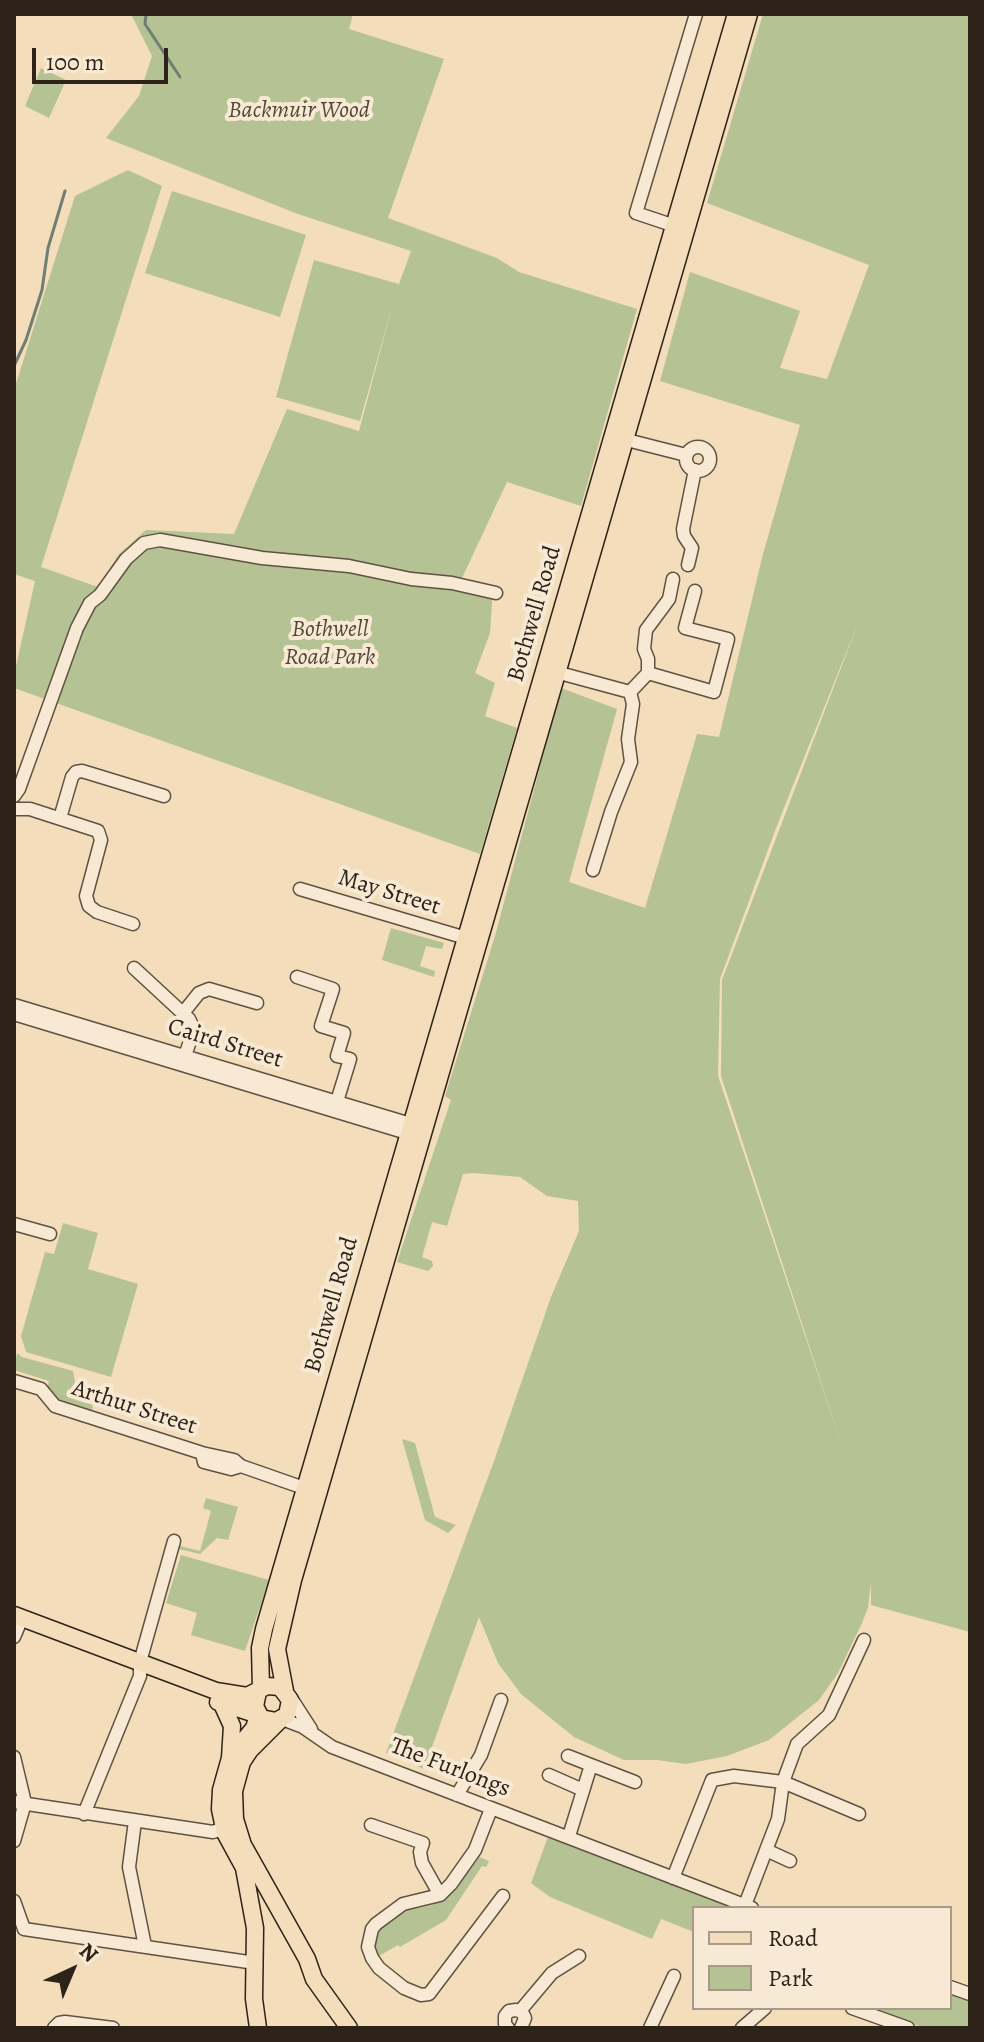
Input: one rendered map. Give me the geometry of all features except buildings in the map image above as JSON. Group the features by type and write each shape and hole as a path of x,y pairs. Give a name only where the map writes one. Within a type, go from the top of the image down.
{"main road":[{"name":"Bothwell Road","path":"680,228 736,14"},
{"name":"Bothwell Road","path":"287,1693 277,1649 293,1580 416,1131 680,228 749,14"},
{"name":"Bothwell Road","path":"260,1691 261,1640 304,1488 416,1131"},
{"path":"18,1616 226,1694 247,1696 274,1685 287,1693 289,1710 242,1762 234,1800 235,1819 243,1845 301,1967 314,1979 349,2028"},
{"path":"140,1662 150,1675 268,1721 281,1720"},
{"path":"230,1758 254,1728 258,1715 255,1706 260,1691"},
{"path":"222,1704 232,1726 230,1758 220,1796 224,1828 244,1868 278,1917"},
{"path":"244,1868 255,1928 254,1999 258,2028"}],"street":[{"path":"680,228 636,213 696,14"},
{"path":"618,438 686,455"},
{"path":"698,447 708,453 708,464 703,469 695,470 689,466 686,455 698,447"},
{"path":"688,565 692,548 683,529 695,470"},
{"path":"14,796 88,606 100,595 126,559 144,543 160,540 262,558 349,566 402,583 452,583 496,593"},
{"path":"630,692 648,673 644,649 646,630 669,599 673,579"},
{"path":"648,673 714,692 728,639 685,628 695,591"},
{"path":"669,599 691,605"},
{"path":"551,671 630,692"},
{"path":"593,870 631,762 628,739 633,704 630,692"},
{"path":"60,818 76,772 82,771 164,796"},
{"path":"14,809 30,809 94,829 100,836 86,896 89,906 97,912 133,924"},
{"name":"May Street","path":"300,889 472,939"},
{"path":"134,968 183,1013 194,1029 184,1060"},
{"path":"297,977 333,989 321,1026 344,1033 337,1056 350,1059 336,1106"},
{"path":"183,1013 199,993 209,989 257,1003"},
{"name":"Caird Street","path":"14,1005 416,1131"},
{"name":"Caird Street","path":"14,1014 184,1060"},
{"path":"14,1025 35,1020"},
{"path":"14,1224 50,1234"},
{"name":"Arthur Street","path":"14,1381 41,1389 55,1406 202,1453 204,1462 231,1469 241,1466 304,1488"},
{"path":"84,1814 140,1676 140,1662 174,1541"},
{"path":"14,1637 18,1616"},
{"path":"748,1906 778,1819 783,1782 797,1744 829,1715 864,1640"},
{"path":"287,1693 317,1739"},
{"path":"457,1795 481,1755 501,1700"},
{"name":"The Furlongs","path":"281,1720 303,1727 332,1747 748,1906"},
{"path":"568,1756 635,1782"},
{"path":"14,1757 20,1803 14,1841"},
{"path":"569,1836 591,1765"},
{"name":"The Furlongs","path":"549,1775 583,1790"},
{"path":"673,1878 712,1780 734,1776 783,1782 859,1814"},
{"path":"20,1803 213,1832 224,1828"},
{"path":"491,1809 475,1850 451,1884 440,1895 403,1904 376,1924 368,1947 379,1968 404,1988 421,1995 429,1994 503,1896"},
{"path":"135,1821 129,1867 145,1946"},
{"path":"371,1825 423,1843 420,1852 422,1863 440,1895"},
{"path":"766,1850 790,1861"},
{"path":"14,1901 24,1929 255,1963"},
{"path":"520,2011 552,1973 579,1956"},
{"path":"650,2028 674,1976"},
{"path":"508,2028 504,2020 512,2010 520,2011 525,2018 524,2027"},
{"path":"858,2010 908,2028"},
{"path":"54,2028 65,2022 113,2028"},
{"path":"742,2028 757,2023"}],"green space":[{"name":"Bothwell Road Park","path":"131,14 353,14 349,29 444,59 388,218 497,258 519,272 637,309 581,506 507,482 462,578 493,587 490,633 475,673 495,683 485,716 517,728 480,854 14,688 14,675 35,581 14,574 14,390 75,196 128,170 162,186 41,567 98,587 119,554 146,530 234,534 287,409 359,431 394,300 360,421 276,397 314,260 399,284 411,251 298,214 106,138 139,96 152,56"},
{"path":"763,14 970,14 970,1632 871,1605 871,1582 868,1608 862,1623 838,1673 819,1700 769,1740 727,1756 686,1764 624,1760 574,1737 521,1694 498,1663 479,1617 424,1769 386,1753 551,1297 579,1231 578,1201 547,1196 520,1177 463,1174 447,1226 432,1222 422,1257 432,1261 433,1266 428,1271 397,1262 451,1100 445,1096 495,936 561,688 617,709 569,882 645,908 697,734 719,737 763,554 800,425 660,381 690,272 800,311 780,368 827,379 869,265 707,203","holes":["860,618 722,980 721,1076 842,1446 718,1076 720,979"]},
{"path":"41,68 66,80 49,118 25,106"},
{"path":"172,191 306,235 280,317 145,273"},
{"path":"391,928 444,943 442,949 426,946 420,966 435,971 434,977 382,960"},
{"path":"63,1223 98,1233 88,1269 138,1284 111,1377 26,1352 21,1336 45,1252 54,1254"},
{"path":"17,1353 73,1371 73,1388 93,1406 92,1412 57,1403 46,1390 49,1381 14,1370"},
{"path":"402,1439 415,1443 435,1517 456,1525 448,1533 425,1520"},
{"path":"206,1498 238,1507 228,1540 217,1538 200,1554 179,1549 180,1546 200,1551 211,1511 203,1508"},
{"path":"181,1555 269,1580 245,1651 191,1635 197,1613 166,1603"},
{"path":"549,1834 732,1906 692,1906 692,1931 661,1919 652,1939 550,1897 531,1883"},
{"path":"479,1857 489,1861 486,1867 482,1866 446,1920 377,1957 373,1949 376,1931 407,1908 429,1906 445,1900"},
{"path":"952,1993 970,2001 970,2028 924,2028 877,2010 952,2010"}],"waterway":[{"path":"146,14 145,24 180,77"},
{"path":"14,366 42,290 48,248 65,191"}],"park label":[{"name":"Backmuir Wood","path":"299,111"}]}
